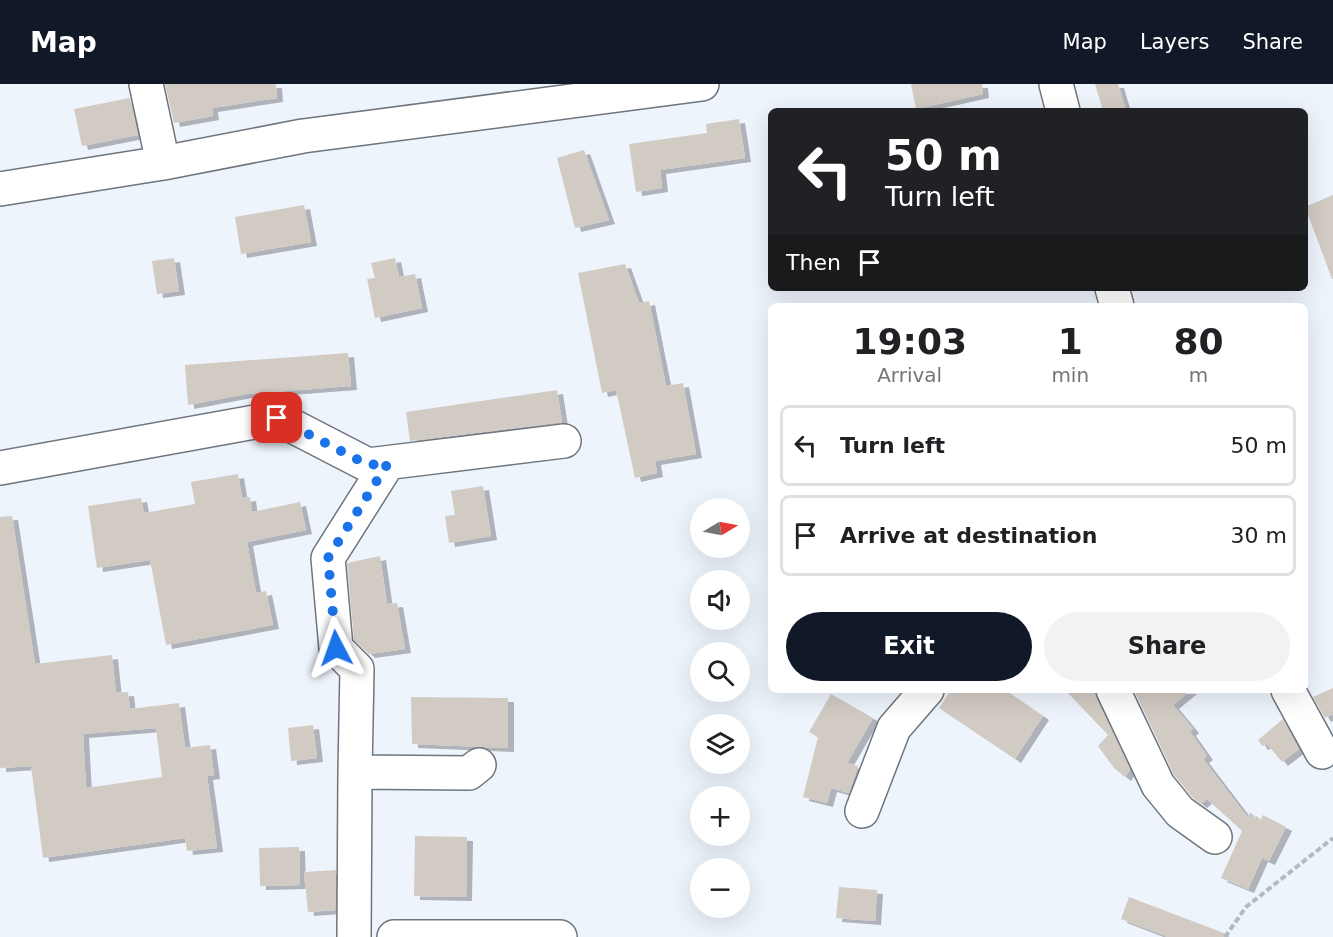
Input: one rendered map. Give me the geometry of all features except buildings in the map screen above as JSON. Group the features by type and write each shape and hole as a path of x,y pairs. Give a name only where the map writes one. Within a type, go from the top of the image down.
{"street":[{"path":"146,84 163,163"},
{"path":"0,189 163,163 303,136 702,84"},
{"path":"1056,84 1062,108"},
{"path":"0,468 277,418 368,465 564,441"},
{"path":"354,937 357,669 336,648 328,558 388,463"},
{"path":"862,811 894,728 924,693"},
{"path":"1114,693 1158,785 1180,812 1215,837"},
{"path":"1290,693 1322,752"},
{"path":"355,772 469,773 479,765"},
{"path":"394,937 560,937"}],"path":[{"path":"1225,937 1246,907 1333,838"}],"route":[{"path":"277,418 368,465 388,463 328,558 336,648"}]}
